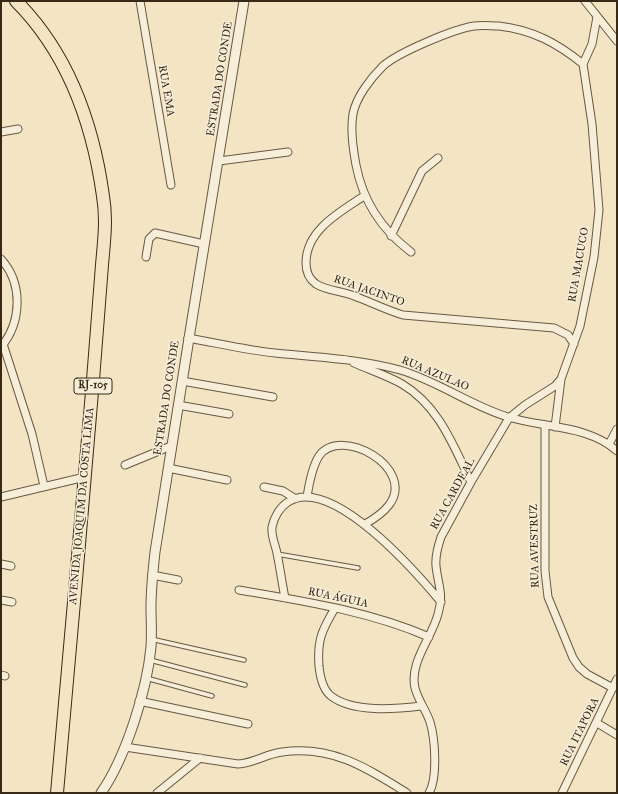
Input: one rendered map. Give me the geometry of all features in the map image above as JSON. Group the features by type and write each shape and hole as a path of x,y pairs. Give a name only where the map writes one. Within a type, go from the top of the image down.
{"main road":[{"name":"AVENIDA JOAQUIM DA COSTA LIMA","path":"16,1 42,32 71,81 87,120 98,160 104,196 105,223 85,477 57,793"}],"street":[{"name":"RUA EMA","path":"140,1 171,185"},
{"name":"ESTRADA DO CONDE","path":"101,793 115,771 125,747 139,701 149,659 151,639 152,576 188,338 219,160 244,1"},
{"path":"585,1 617,41"},
{"path":"411,252 391,236 378,219 364,196 354,154 352,126 353,112 369,82 385,65 420,45 456,30 475,26 499,26 529,32 547,38 583,64 592,44 597,17"},
{"name":"RUA MACUCO","path":"509,418 525,405 555,386 561,379 580,326 594,257 599,210 593,131 583,64"},
{"path":"1,132 18,129"},
{"path":"219,160 288,152"},
{"path":"391,236 422,171 438,158"},
{"name":"RUA JACINTO","path":"364,196 330,220 312,238 306,258 306,271 312,281 317,285 355,296 389,311 403,315 554,328 568,335 574,344"},
{"path":"146,257 149,239 155,234 204,244"},
{"path":"1,259 14,278 18,292 17,307 12,326 2,346 32,434 44,486"},
{"name":"RUA AZULAO","path":"188,338 266,352 368,363 402,371 427,380 479,406 509,418 587,434 609,444 617,451"},
{"path":"348,361 402,384 431,408 458,453 471,482"},
{"path":"555,427 561,379"},
{"path":"182,381 273,397"},
{"path":"178,405 229,414"},
{"name":"RUA CARDEAL","path":"429,793 434,781 434,744 429,721 421,706 415,688 414,677 417,665 436,622 441,602 440,580 436,568 438,546 441,536 509,418"},
{"name":"RUA AVESTRUZ","path":"545,425 545,571 548,598 573,658 579,667 588,674 613,688"},
{"path":"609,444 617,430"},
{"path":"307,497 319,456 326,450 334,446 346,445 365,450 381,462 392,473 396,489 389,505 380,514 365,524"},
{"path":"125,465 171,446"},
{"path":"168,468 226,480"},
{"path":"1,497 85,477"},
{"path":"264,487 283,491 294,498"},
{"path":"285,598 277,554 273,541 272,525 276,515 284,504 294,498 307,497 339,507 365,524 418,575 441,602"},
{"path":"1,564 11,566"},
{"path":"152,576 178,580"},
{"name":"RUA ÁGUIA","path":"239,590 335,608 391,622 429,636"},
{"path":"1,600 12,602"},
{"path":"335,608 325,624 318,643 321,681 331,696 356,705 381,709 421,706"},
{"name":"RUA ITAPORA","path":"562,793 617,679"},
{"path":"139,701 248,724"},
{"path":"597,723 617,735"},
{"path":"125,747 238,764 249,763 266,755 282,752 330,754 351,760 407,793"},
{"path":"157,793 200,758"}],"lane":[{"path":"277,554 358,568"},
{"path":"151,639 244,660"},
{"path":"149,659 245,685"},
{"path":"145,678 212,696"}]}
